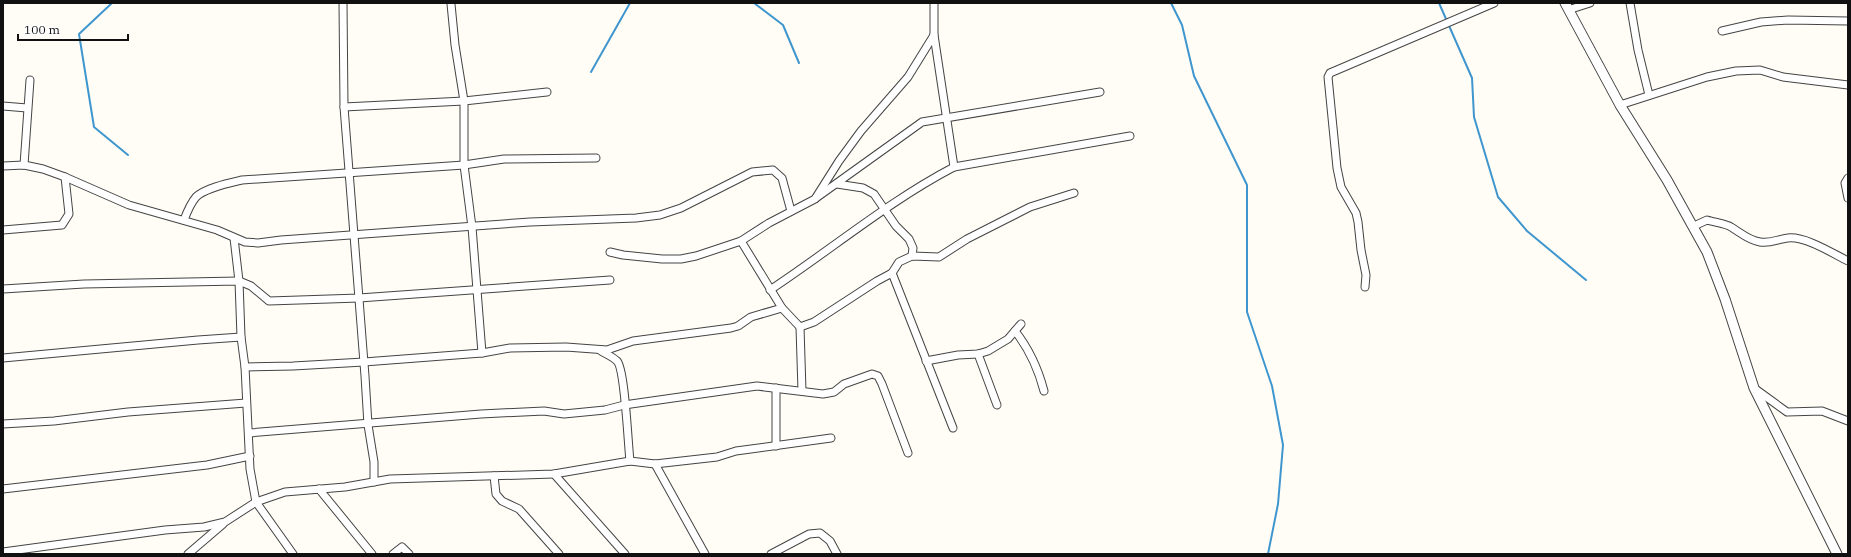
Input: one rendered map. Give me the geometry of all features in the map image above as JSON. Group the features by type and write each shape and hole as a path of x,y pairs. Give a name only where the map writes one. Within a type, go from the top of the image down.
{"street":[{"path":"343,3 344,107 355,235 368,425 374,462 374,482"},
{"path":"934,3 934,35 954,167"},
{"path":"1365,287 1366,275 1356,213 1341,187 1337,168 1328,77 1330,73 1494,3"},
{"path":"1590,3 1566,6 1620,105 1694,226 1716,274 1754,388 1837,554"},
{"path":"1630,3 1638,50 1649,95"},
{"path":"452,4 455,45 464,101 464,165 472,226 482,353"},
{"path":"1722,31 1761,22 1788,20 1848,21"},
{"path":"815,199 839,161 861,131 908,77 934,35"},
{"path":"1620,105 1726,72 1747,70 1760,70 1782,77 1848,85"},
{"path":"24,165 30,80"},
{"path":"344,107 464,101 547,92"},
{"path":"610,252 637,257 681,259 710,252 741,241 769,223 815,199 915,125 933,119 1100,92"},
{"path":"3,106 27,108"},
{"path":"770,290 809,264 885,209 932,178 954,167 1130,136"},
{"path":"184,220 189,208 197,196 218,186 242,180 464,165 504,159 596,158"},
{"path":"3,166 24,165 65,177 129,204 217,230 245,242 258,243 472,226 636,218 660,215 681,208 752,172 773,170 782,178 791,211"},
{"path":"3,230 62,225 69,214 65,177"},
{"path":"1848,178 1846,183 1848,198"},
{"path":"837,184 869,190 874,194 896,226 912,244 912,256"},
{"path":"800,327 814,322 877,281 892,273 899,262 912,256 939,257 967,239 1030,207 1074,193"},
{"path":"1694,226 1707,220 1720,225 1728,225 1743,236 1768,243 1787,238 1798,238 1848,261"},
{"path":"234,238 239,281 241,337 245,367 250,456 256,502 293,554"},
{"path":"741,241 782,308 800,327 802,391"},
{"path":"892,273 953,428"},
{"path":"3,289 84,284 239,281 251,286 265,300 269,301 359,298 610,280"},
{"path":"245,367 364,362 482,353 510,348 566,347 607,350 633,341 731,328 738,326 751,317 782,308"},
{"path":"926,361 958,355 978,354 998,346 1008,339 1021,324"},
{"path":"1015,331 1026,345 1033,358 1044,391"},
{"path":"3,358 241,337"},
{"path":"601,350 616,360 619,365 623,384 630,461"},
{"path":"978,354 997,405"},
{"path":"249,433 368,425 488,414 544,411 564,414 605,410 624,405 758,386 823,394 834,392 844,384 872,374 878,376 894,413 908,453"},
{"path":"776,388 776,446"},
{"path":"1754,388 1787,412 1822,411 1848,421"},
{"path":"3,424 54,421 128,412 246,403"},
{"path":"188,554 225,522 256,502 285,492 354,486 390,480 554,474 630,461 655,464 716,457 736,451 831,438"},
{"path":"3,489 207,466 250,456"},
{"path":"655,464 705,554"},
{"path":"554,474 625,554"},
{"path":"494,476 496,494 502,501 519,509 560,554"},
{"path":"319,489 372,554"},
{"path":"3,552 165,530 204,527 225,522"},
{"path":"771,554 809,534 820,533 830,541 838,554"},
{"path":"393,554 402,547 408,554"}],"waterway":[{"path":"112,3 79,34 94,127 128,155"},
{"path":"591,72 630,3"},
{"path":"754,3 783,25 799,63"},
{"path":"1171,3 1182,25 1194,76 1247,185 1247,312 1272,386 1283,445 1278,504 1268,554"},
{"path":"1439,3 1472,78 1474,117 1498,197 1527,231 1586,280"}]}
